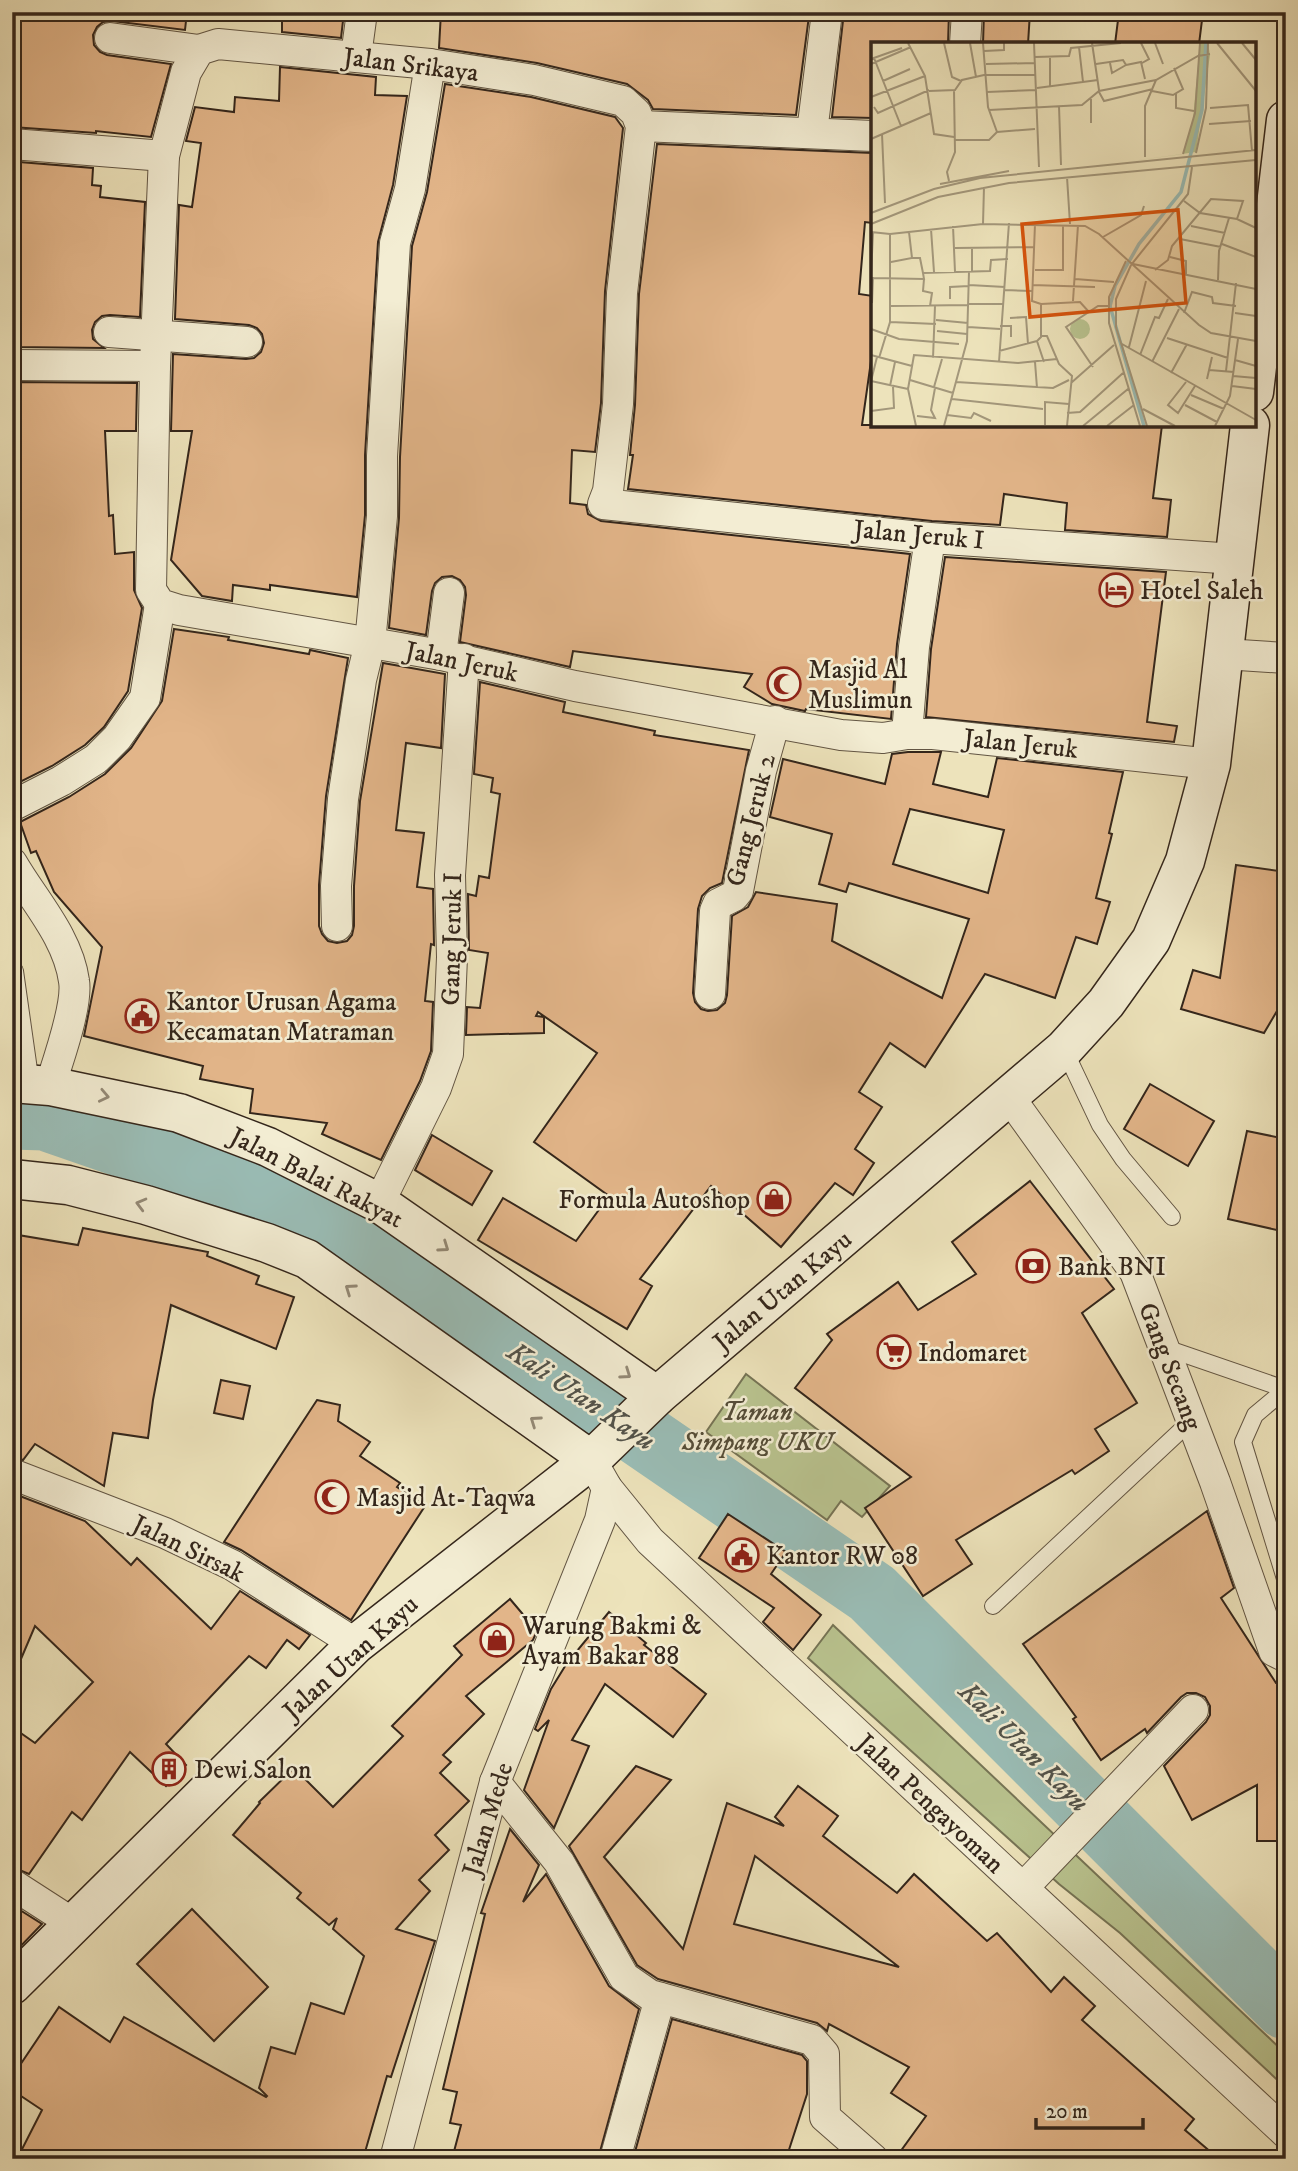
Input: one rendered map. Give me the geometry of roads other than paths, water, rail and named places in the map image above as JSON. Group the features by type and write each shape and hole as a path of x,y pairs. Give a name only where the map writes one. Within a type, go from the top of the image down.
{"street":[{"path":"356,56 362,12"},
{"path":"813,132 827,12"},
{"path":"965,42 967,12"},
{"name":"Jalan Srikaya","path":"110,38 199,50 218,44 356,56 534,80 623,101 636,113 641,126"},
{"path":"12,806 61,781 96,759 117,738 145,698 160,604 151,590 155,366 164,156 186,72 199,50"},
{"path":"337,926 336,886 343,799 361,680 370,643 383,516 382,456 395,243 410,189 430,64"},
{"path":"1256,358 1267,174 1286,120"},
{"path":"641,126 871,136"},
{"name":"Jalan Jeruk I","path":"641,126 622,293 618,404 608,491 603,504 930,538 1235,559"},
{"path":"12,144 164,156"},
{"path":"109,332 247,342"},
{"path":"12,365 155,366"},
{"name":"Jalan Utan Kayu","path":"12,1985 356,1644 605,1462 652,1401 1010,1098 1064,1049 1107,1003 1151,940 1185,861 1211,764 1251,427"},
{"path":"907,734 914,647 930,538"},
{"name":"Gang Jeruk I","path":"379,1203 436,1088 448,1054 452,957 452,657 449,593"},
{"name":"Jalan Jeruk","path":"160,604 179,610 452,657 575,686 841,735 883,738 907,734 946,735 1211,764"},
{"path":"1224,654 1286,658"},
{"name":"Gang Jeruk 2","path":"710,994 715,911 718,904 738,891 761,771 775,721"},
{"path":"12,863 64,945 75,983 67,1030 31,1084"},
{"name":"Jalan Balai Rakyat","path":"31,1084 179,1113 268,1147 379,1203 652,1401"},
{"name":"Gang Secang","path":"1010,1098 1135,1272 1216,1482 1274,1651 1286,1657"},
{"path":"12,1179 68,1185 146,1205 267,1243 307,1259 605,1462"},
{"name":"Jalan Mede","path":"395,2159 495,1782 600,1520 605,1462"},
{"name":"Jalan Pengayoman","path":"605,1462 650,1541 1286,2133"},
{"name":"Jalan Sirsak","path":"12,1474 132,1519 232,1565 356,1644"},
{"path":"1023,1888 1193,1710"},
{"path":"495,1782 559,1862 624,1977 650,1995 812,2040 824,2054 825,2117 873,2159"},
{"path":"12,1884 74,1924"},
{"path":"615,2159 660,1998"}],"lane":[{"path":"15,971 31,1084"},
{"path":"1064,1049 1100,1125 1123,1159 1172,1216"},
{"path":"1163,1347 1286,1389"},
{"path":"1286,1389 1255,1415 1243,1442 1286,1582"},
{"path":"993,1606 1192,1420"}],"waterway":[{"name":"Kali Utan Kayu","path":"12,1117 45,1118 316,1212 872,1593 1286,2007"}],"place":[{"name":"Hotel Saleh","path":"1116,590"},
{"name":"Masjid Al Muslimun","path":"784,684"},
{"name":"Kantor Urusan Agama Kecamatan Matraman","path":"142,1016"},
{"name":"Formula Autoshop","path":"774,1199"},
{"name":"Bank BNI","path":"1033,1266"},
{"name":"Indomaret","path":"894,1352"},
{"name":"Masjid At-Taqwa","path":"332,1497"},
{"name":"Kantor RW 08","path":"742,1555"},
{"name":"Warung Bakmi & Ayam Bakar 88","path":"497,1640"},
{"name":"Dewi Salon","path":"169,1769"}],"park label":[{"name":"Taman Simpang UKU","path":"757,1426"}]}
